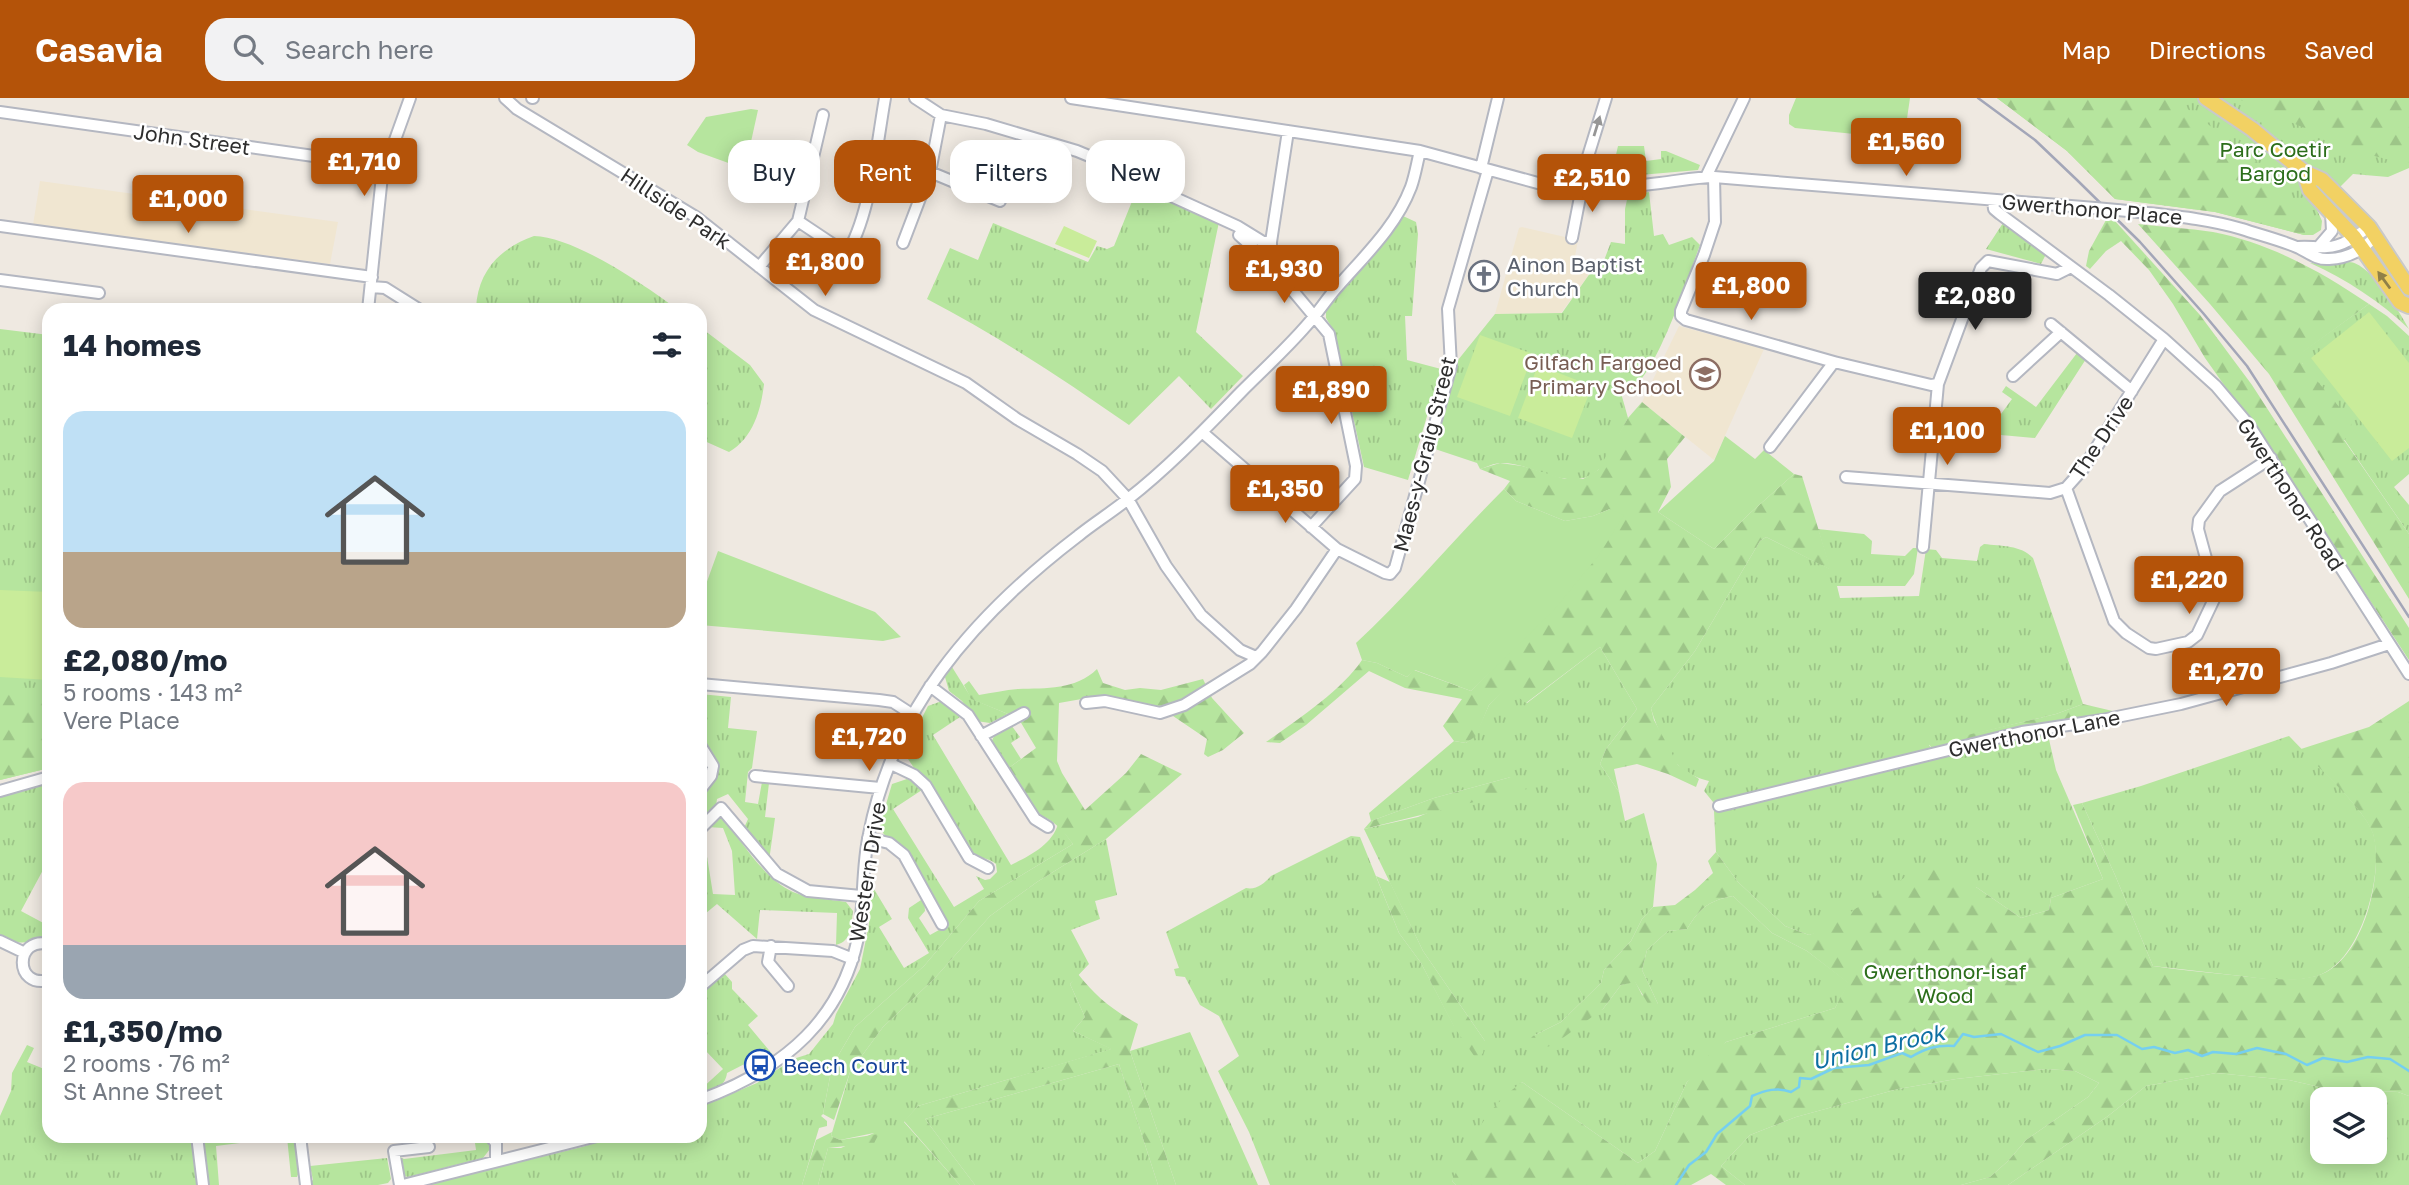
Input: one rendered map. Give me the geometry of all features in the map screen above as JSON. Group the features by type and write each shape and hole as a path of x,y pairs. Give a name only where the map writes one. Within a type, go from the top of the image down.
{"main road":[{"path":"2206,98 2252,129 2304,172 2322,180 2373,231 2409,288"},
{"path":"2304,172 2310,190 2358,243 2400,302 2409,306"}],"street":[{"path":"369,303 382,176 410,98"},
{"name":"Hillside Park","path":"505,98 517,109 696,217 814,310 966,383 1017,419 1101,471 1128,499 1166,566 1201,615 1240,650 1256,657"},
{"path":"877,140 885,98"},
{"path":"915,98 941,115 986,124 1077,151 1135,174 1160,191 1237,226 1263,242 1271,242"},
{"name":"Gwerthonor Place","path":"1071,98 1123,102 1420,151 1545,185 1579,189 1710,177 2095,208 2198,219 2239,228 2298,247 2317,258 2327,260 2351,256 2358,243"},
{"name":"Maes-y-Graig Street","path":"1337,549 1385,573 1390,574 1395,568 1451,366 1448,309 1484,169 1498,98"},
{"path":"1572,238 1580,197 1579,189 1606,98"},
{"path":"1744,98 1710,177 1715,222 1681,316 1686,320 1834,362 1931,385 1938,384"},
{"name":"John Street","path":"0,112 385,166"},
{"path":"760,267 798,221 823,115"},
{"path":"936,141 941,115"},
{"path":"1271,256 1288,131"},
{"name":"Western Drive","path":"707,1097 777,1062 802,1042 841,989 853,958 860,924 868,838 880,788 913,715 930,686 971,633 1018,585 1128,499 1202,432 1315,315 1386,232 1412,184 1420,151"},
{"name":"Gwerthonor Road","path":"1993,200 1994,209 2164,339 2216,386 2249,425 2409,674"},
{"path":"798,221 840,249 849,250 855,239 864,203"},
{"path":"903,243 918,203"},
{"path":"2320,245 2332,231 2331,213"},
{"path":"0,226 371,282 409,303"},
{"path":"1235,231 1268,261 1329,334 1356,468 1355,479 1311,527"},
{"path":"2358,243 2373,231"},
{"name":"Gwerthonor Place","path":"2298,247 2358,243"},
{"path":"1923,547 1938,384 1981,268 1988,261 2057,274 2071,267"},
{"path":"0,280 99,293"},
{"path":"2050,324 2132,391"},
{"path":"2012,376 2061,332"},
{"name":"The Drive","path":"1846,477 2050,493 2066,488 2082,469 2164,339"},
{"path":"1770,447 1834,362"},
{"path":"1086,703 1105,701 1160,713 1184,705 1250,664 1262,652 1337,549 1202,432"},
{"path":"2066,488 2115,621 2126,633 2149,648 2156,649 2188,642 2197,635 2215,602 2216,587 2198,528 2199,520 2220,491 2271,458"},
{"name":"Gwerthonor Lane","path":"1719,806 2022,732 2181,704 2331,663 2389,644"},
{"path":"707,685 893,702 913,715"},
{"path":"930,686 968,715 1035,819 1048,827"},
{"path":"981,736 1024,713"},
{"path":"707,756 713,766 707,781"},
{"path":"891,764 914,775 926,786 970,858 988,868"},
{"path":"755,776 880,788"},
{"path":"0,790 42,779"},
{"path":"707,822 721,808 777,874 808,891 861,896"},
{"path":"868,838 889,844 904,855 942,924"},
{"path":"0,941 24,953"},
{"path":"42,944 34,944 24,953 23,966 29,977 42,982"},
{"path":"707,981 743,950 753,946 833,951 853,958"},
{"path":"771,946 768,962 788,986"},
{"path":"198,1143 203,1185"},
{"path":"301,1143 306,1185"},
{"path":"496,1143 496,1161"},
{"path":"429,1147 394,1151 402,1185 563,1143"}],"shaded area":[{"path":"40,181 338,222 330,264 33,225"},
{"path":"1519,228 1578,240 1574,262 1593,269 1561,313 1495,314"},
{"name":"Gilfach Fargoed Primary School","path":"1679,326 1764,349 1714,460 1642,402"}],"green space":[{"path":"1796,98 1910,98 1904,139 1795,128 1789,124 1789,115"},
{"name":"Parc Coetir Bargod","path":"1997,98 2409,98 2409,168 2388,177 2353,174 2317,210 2322,221 2321,230 2313,235 2304,235 2215,212 2115,199 2067,151"},
{"path":"1997,98 2173,98 2253,158 2305,212 2308,224 2304,235 2215,212 2115,199 2067,151"},
{"path":"2236,98 2409,98 2409,165 2359,152"},
{"path":"758,110 751,140 728,140 728,163 687,145 706,117"},
{"path":"1618,146 1644,146 1646,161 1661,159 1661,151 1666,151 1700,165 1698,170 1617,177 1615,159"},
{"path":"1649,192 1654,236 1663,234 1669,245 1692,237 1700,245 1662,344 1641,379 1631,389 1621,393 1628,418 1610,454 1597,471 1575,479 1513,464 1498,463 1480,469 1477,463 1435,449 1458,360 1495,314 1562,313 1593,269 1600,271 1611,242 1625,244 1625,209 1628,195"},
{"path":"1131,203 1179,203 1219,222 1196,332 1243,376 1211,409 1179,376 1129,425 1030,359 927,299 950,248 978,260 993,223 1088,262 1097,246 1107,249 1114,246"},
{"path":"1403,216 1416,222 1418,234 1412,316 1405,316 1407,360 1441,369 1408,480 1364,467 1335,333 1326,318 1326,306"},
{"path":"2106,220 2115,221 2200,315 2252,385 2409,628 2409,660 2289,477 2205,358 2149,270 2121,241 2106,251 2090,269 2086,266 2089,251"},
{"path":"2003,223 2047,252 2041,264 1986,249"},
{"path":"2138,224 2213,232 2255,243 2314,270 2369,304 2303,352 2302,363 2351,421 2352,431 2344,440 2409,534 2409,599 2269,374"},
{"path":"1064,226 1097,241 1089,258 1055,244"},
{"path":"534,236 569,244 609,264 668,303 477,303 486,272 501,254"},
{"path":"2349,262 2366,270 2391,300 2409,329 2362,292 2310,263 2332,265"},
{"path":"2369,304 2409,336 2409,474 2394,487 2409,505 2409,534 2344,439 2302,363 2302,352"},
{"path":"2369,312 2409,363 2409,448 2392,461 2311,358"},
{"path":"0,329 42,334 42,770 0,780"},
{"path":"707,332 750,365 764,384 761,404 750,431 729,452 707,442"},
{"path":"1480,335 1533,354 1510,416 1457,397"},
{"path":"2077,353 2086,359 2035,438 1990,434 1985,423 1986,410 1998,418 2012,399 2002,392 2006,386 2036,407"},
{"path":"1538,365 1592,386 1572,438 1518,418"},
{"path":"1642,402 1685,437 1667,459 1671,487 1658,512 1714,549 1794,474 1802,476 1831,570 1766,537 1760,541 1695,651 1651,708 1654,720 1678,765 1699,779 1696,787 1637,764 1614,769 1619,792 1600,764 1606,749 1637,709 1600,647 1526,703 1506,688 1489,705 1476,736 1466,743 1454,741 1443,726 1462,699 1405,688 1369,671 1306,725 1280,743 1266,742 1331,694 1362,660 1377,663 1407,677 1414,670 1471,691 1505,656 1610,509 1593,516 1565,521 1516,501 1504,489 1510,481 1480,469 1500,463 1522,466 1565,479 1583,479 1598,470 1628,418"},
{"path":"1725,436 1755,459 1764,450 1794,474 1714,549 1658,512 1714,461"},
{"path":"1504,489 1516,501 1565,521 1593,516 1610,509 1624,515 1599,555 1554,610 1471,691 1415,670 1407,677 1377,663 1362,660 1356,643"},
{"path":"1818,529 1864,534 1872,541 1871,554 1905,556 1913,548 1918,548 1914,574 1905,586 1837,586 1840,598 1919,596 1926,549 1936,550 1942,558 1977,561 1980,547 1984,544 2010,547 2028,554 2033,558 2083,704 2056,714 1929,745 1932,749 1713,802 1704,791 1709,781 1689,773 1674,760 1651,708 1695,651 1760,541 1766,537 1830,569"},
{"path":"718,551 875,612 901,637 883,641 707,626 707,582"},
{"path":"0,590 42,592 42,680 0,677"},
{"path":"1600,647 1637,709 1606,749 1600,764 1619,792 1625,821 1644,813 1657,864 1653,907 1642,919 1631,941 1604,970 1601,983 1561,1022 1533,1036 1603,1009 1621,985 1635,981 1642,995 1658,1004 1642,970 1647,950 1668,931 1687,929 1696,916 1711,903 1733,896 1772,933 1807,951 1849,983 1835,1008 1726,1042 1687,1082 1655,1151 1638,1163 1522,1082 1452,1181 1456,1185 1270,1185 1249,1132 1218,1071 1239,1056 1219,1016 1200,1005 1185,977 1176,976 1174,969 1179,968 1166,932 1246,888 1260,886 1271,876 1351,836 1360,837 1399,933 1421,963 1454,1026 1485,1041 1423,951 1364,829 1418,817 1511,777 1434,798 1371,821 1369,813 1454,741 1466,743 1475,736 1489,705 1506,687 1527,703"},
{"path":"952,667 972,699 1008,714 990,723 976,721 962,701 949,691 945,677"},
{"path":"1097,669 1103,683 1125,690 1161,690 1203,679 1212,698 1244,733 1223,750 1208,757 1204,754 1207,739 1173,716 1173,704 1158,709 1093,697 1059,703 1057,761 1085,810 1126,773 1141,754 1182,774 1106,839 1037,882 990,916 934,979 883,1027 850,1072 834,1120 823,1114 832,1066 855,1027 924,966 979,901 1073,844 1055,824 1032,812 1006,770 1036,748 1020,721 971,699 964,685 969,681 979,695 1013,689 1050,688 1080,681"},
{"path":"0,687 42,689 42,770 0,780"},
{"path":"707,695 731,697 728,728 757,731 745,802 758,804 762,782 769,783 765,817 775,818 769,861 744,828 748,819 728,794 717,799 716,806 707,814 707,788 717,774 707,756"},
{"path":"942,701 960,717 933,735 1011,865 1045,844 1058,824 1073,844 979,901 924,966 855,1027 832,1066 821,1116 827,1121 827,1126 819,1128 802,1185 423,1185 595,1143 707,1143 707,1104 757,1083 793,1059 809,1054 833,1024 860,969 869,924 871,884 892,919 879,927 904,968 929,953 908,918 909,908 924,898 925,911 919,918 930,935 948,925 905,851 888,839 879,828 892,784 907,779 915,782 922,790 893,809 954,907 984,889 976,876 985,880 997,872 996,864 971,853 904,753 928,706"},
{"name":"Gwerthonor-isaf Wood","path":"2409,701 2409,1096 2387,1091 2387,1087 2320,1087 2289,1080 2216,1073 2146,1086 2108,1116 2008,1185 1961,1185 1990,1177 2026,1140 2088,1097 2099,1083 2075,1071 2046,1069 1956,1079 1898,1089 1796,1117 1750,1135 1721,1166 1745,1185 1726,1185 1711,1174 1691,1185 1456,1185 1452,1181 1488,1115 1522,1082 1638,1163 1655,1151 1687,1082 1705,1058 1726,1042 1835,1008 1848,983 1807,951 1772,933 1733,896 1711,903 1696,916 1687,929 1668,931 1647,950 1642,970 1658,1004 1653,1012 1635,982 1621,985 1603,1009 1553,1045 1534,1051 1526,1043 1533,1036 1561,1022 1601,983 1604,970 1631,941 1642,919 1653,907 1675,905 1713,873 1708,861 1716,852 1738,882 1785,926 1809,935 1824,929 1918,869 1940,869 1976,887 2021,918 2049,910 2051,898 2103,879 2073,805 2082,803 2153,966 2285,980 2316,976 2332,968 2346,955 2358,937 2372,894 2376,851 2373,834 2361,814 2301,749 2369,727"},
{"path":"2083,704 2117,712 2057,722 2057,734 1938,758 1929,744 2056,714"},
{"path":"1011,725 1020,737 1011,743 1021,759 1006,770 992,744 996,735"},
{"path":"2048,735 2056,770 2103,879 2051,898 2049,910 2021,918 1976,887 1809,935 1785,926 1738,882 1716,852 1714,811 1936,756 1938,758"},
{"path":"2289,736 2348,797 2373,833 2376,870 2372,892 2366,914 2346,954 2333,968 2317,976 2296,980 2153,966 2082,803"},
{"path":"1511,777 1527,789 1364,829 1371,821 1434,798"},
{"path":"42,786 42,872 21,911 42,922 42,938 24,942 0,935 0,795"},
{"path":"718,815 723,817 763,869 782,886 806,896 846,902 853,911 850,932 845,940 836,945 837,913 760,910 757,939 717,904 707,912 707,856 713,894 735,895 732,851 723,828 707,827"},
{"path":"1106,839 1117,895 1095,901 1100,919 1071,930 1089,964 1070,984 1085,1017 1073,1031 1112,1049 918,1106 904,1122 960,1185 818,1185 828,1148 841,1148 874,1133 840,1140 831,1136 850,1072 883,1027 934,979 990,916 1037,882"},
{"path":"1376,876 1390,882 1423,951 1485,1041 1483,1053 1477,1060 1454,1027 1421,963 1399,933"},
{"path":"724,973 732,982 732,989 758,1016 748,1025 773,1055 762,1055 727,1073 721,1085 707,1092 707,1084 723,1069 707,1052 707,988"},
{"path":"1078,974 1105,1002 1138,1024 1130,1051 1176,1185 1158,1185 1119,1064 925,1119 975,1185 960,1185 904,1121 918,1106 1111,1049 1073,1031 1085,1017 1070,984"},
{"path":"1190,1032 1258,1185 1176,1185 1130,1051"},
{"path":"27,1045 34,1048 27,1062 42,1068 42,1143 192,1143 198,1185 0,1185 0,1116 11,1091 12,1073"},
{"path":"1119,1064 1158,1185 975,1185 925,1119"},
{"path":"2046,1069 2075,1071 2099,1083 2088,1097 2026,1140 1990,1177 1961,1185 1745,1185 1721,1166 1750,1135 1796,1117 1898,1089 1956,1079"},
{"path":"2216,1073 2289,1080 2320,1087 2310,1087 2310,1164 2387,1164 2387,1091 2398,1092 2409,1096 2409,1185 2008,1185 2108,1116 2146,1086"},
{"path":"832,1132 831,1136 840,1140 879,1134 874,1143 828,1148 818,1185 802,1185 816,1140"},
{"path":"202,1143 240,1143 216,1146 219,1185 207,1185"},
{"path":"288,1143 295,1143 299,1167 297,1177 291,1177"},
{"path":"475,1143 488,1143 490,1149 483,1158 408,1177 404,1176 398,1156 404,1159 476,1150"},
{"path":"387,1158 391,1179 388,1183 310,1185 313,1180 310,1166"}],"waterway":[{"name":"Union Brook","path":"1676,1185 1689,1165 1706,1152 1717,1134 1750,1106 1752,1096 1772,1090 1791,1092 1799,1087 1800,1078 1811,1079 1834,1068 1869,1065 1902,1053 1911,1057 1931,1048 1954,1046 1963,1034 1974,1037 2001,1034 2038,1052 2085,1035 2117,1035 2142,1049 2154,1047 2175,1053 2188,1050 2202,1056 2213,1052 2236,1054 2257,1048 2286,1054 2307,1065 2323,1058 2347,1062 2368,1057 2390,1059 2409,1071"}],"railway":[{"path":"1978,98 2035,140 2077,180 2140,242 2203,313 2247,366 2409,617"}],"place":[{"name":"Ainon Baptist Church","path":"1484,276"},
{"name":"Gilfach Fargoed Primary School","path":"1705,374"},
{"name":"Beech Court","path":"760,1065"}]}
